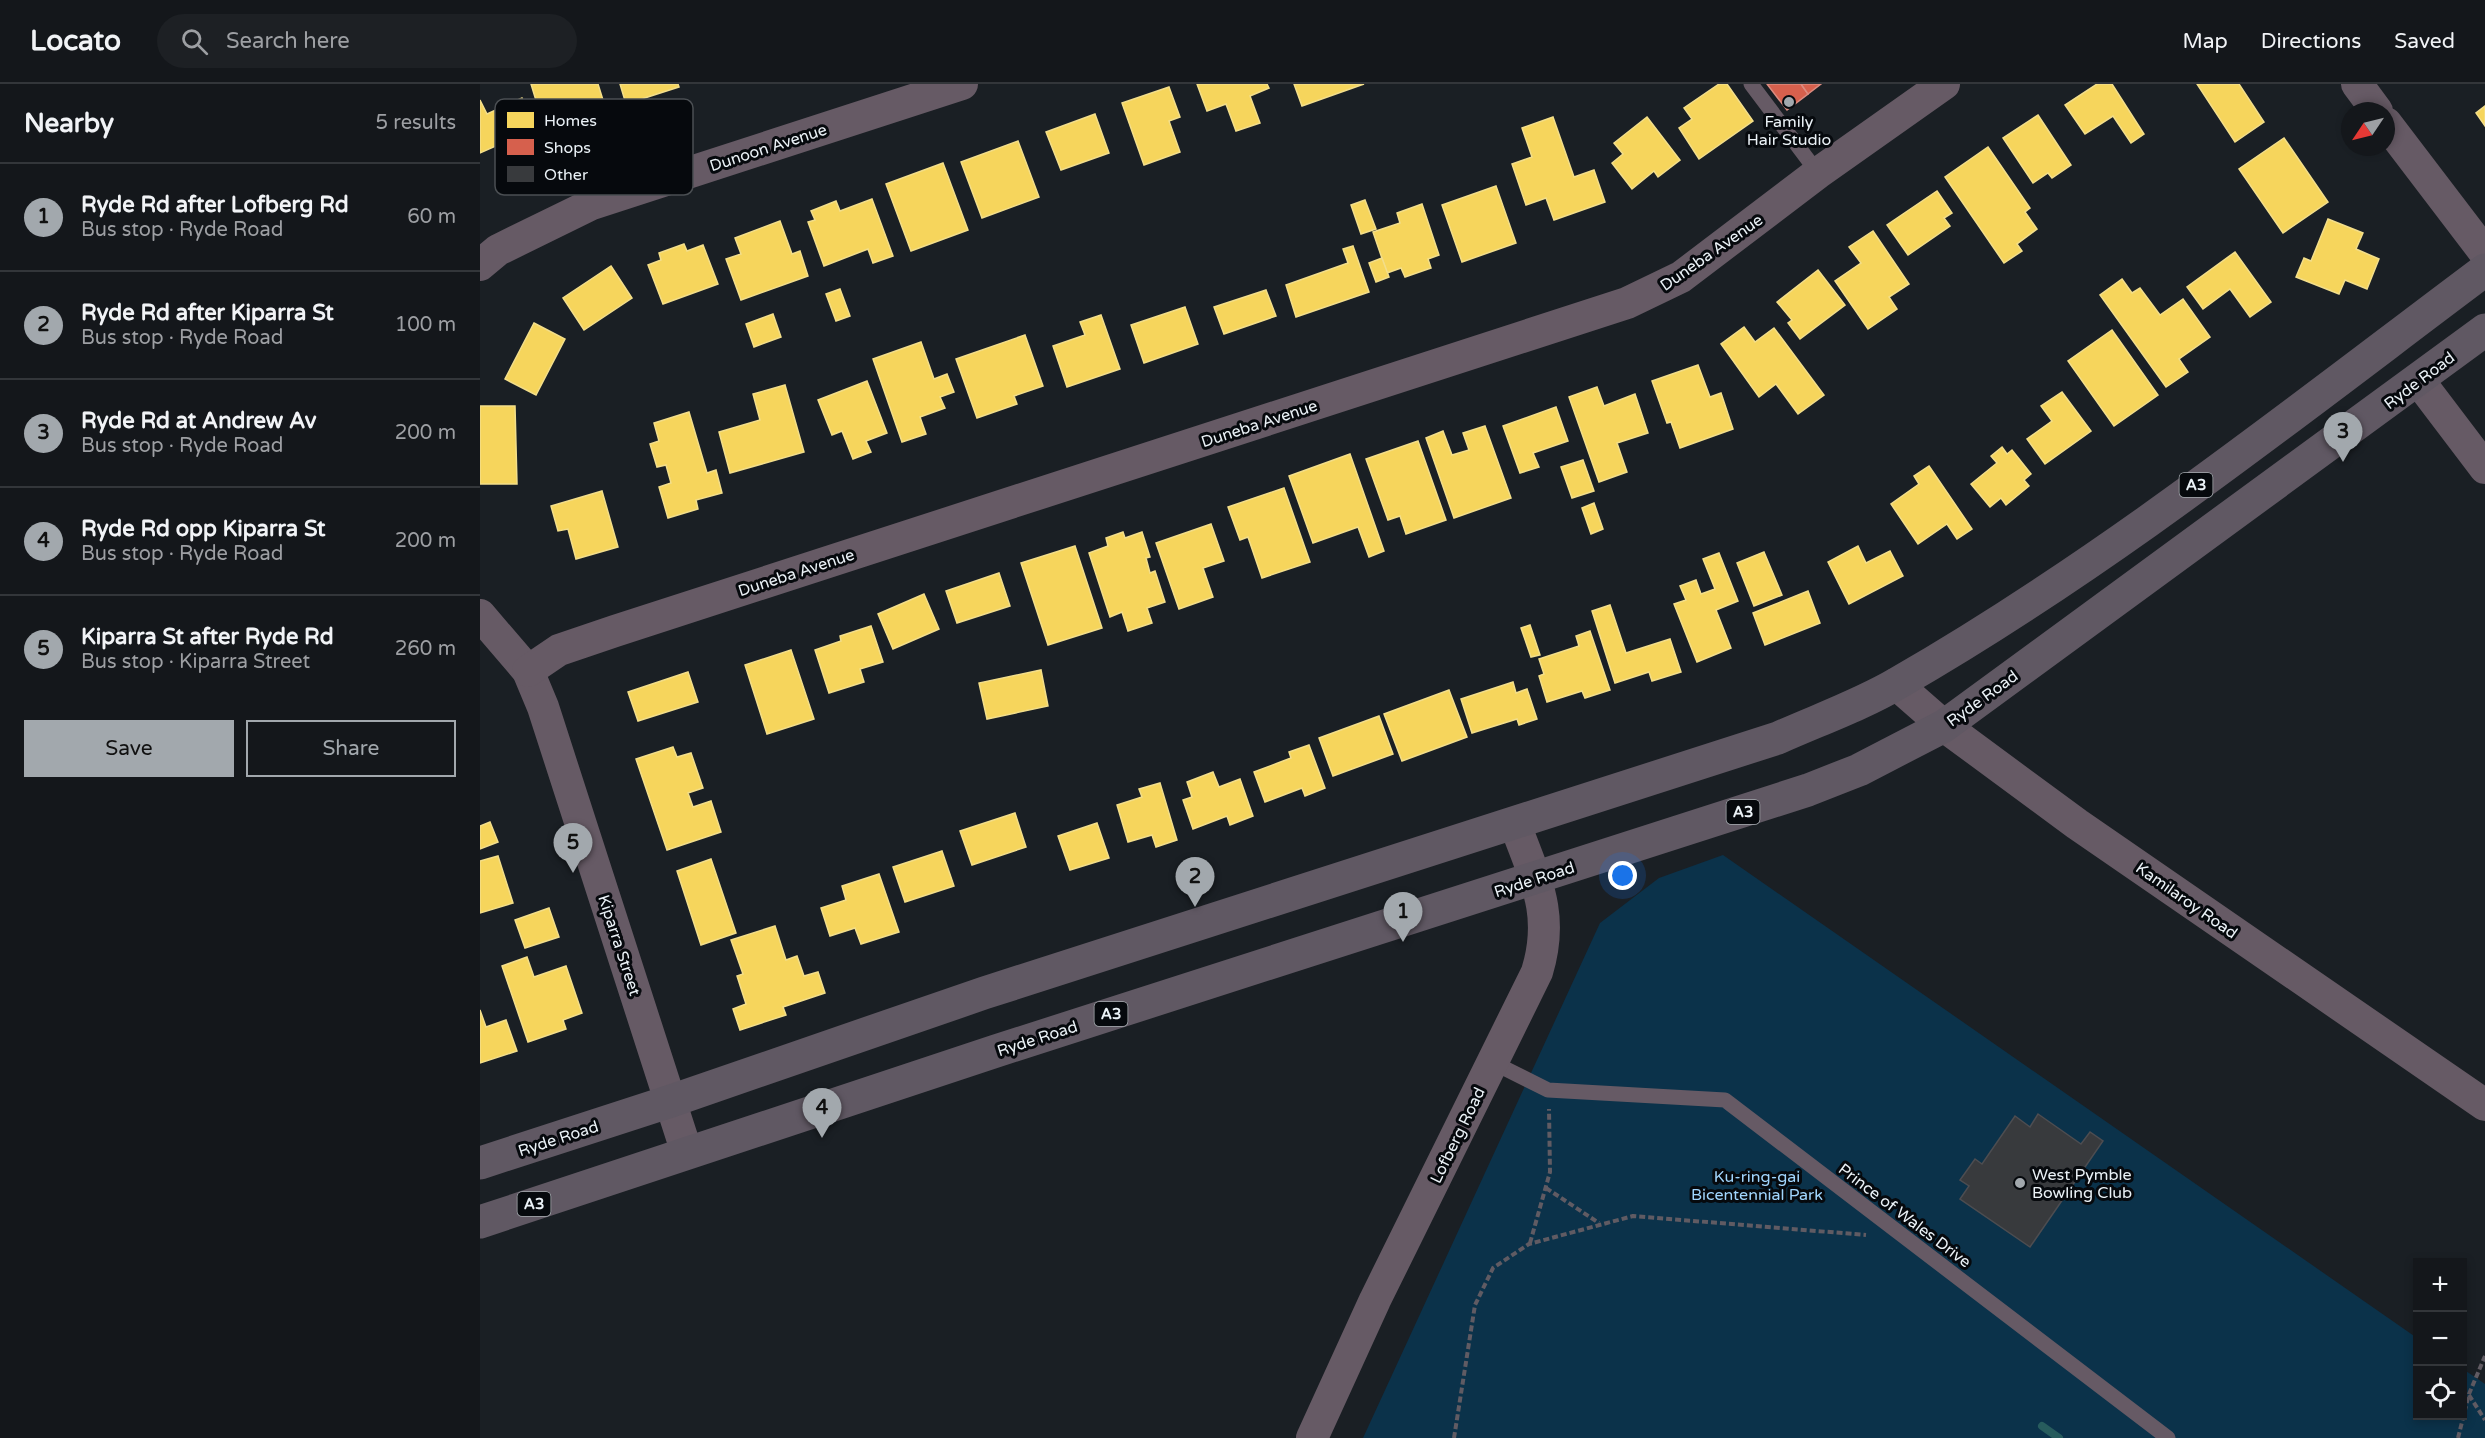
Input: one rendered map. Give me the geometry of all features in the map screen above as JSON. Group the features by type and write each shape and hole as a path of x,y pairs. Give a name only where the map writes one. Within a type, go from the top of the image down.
{"highway":[{"name":"Ryde Road","path":"480,1163 671,1101 984,993 1778,738 1896,684 2071,574 2250,446 2485,270"},
{"name":"Ryde Road","path":"480,1222 996,1051 1808,790 1859,771 1944,726 2419,381 2485,330"}],"street":[{"name":"Dunoon Avenue","path":"693,171 962,84"},
{"name":"Duneba Avenue","path":"528,671 560,650 615,631 1627,303 1681,277 1818,173 1944,84"},
{"path":"2357,84 2370,102"},
{"path":"2395,135 2485,253"},
{"name":"Dunoon Avenue","path":"480,265 498,250 592,204 620,195"},
{"path":"2419,381 2485,468"},
{"name":"Kiparra Street","path":"480,615 528,671 543,707 687,1153"},
{"name":"Kamilaroy Road","path":"1896,684 1944,726 2078,824 2485,1105"},
{"name":"Lofberg Road","path":"1312,1438 1375,1300 1537,972 1546,933 1543,904 1515,824"}],"lane":[{"path":"1751,84 1818,173"},
{"name":"Prince of Wales Drive","path":"1492,1062 1548,1090 1725,1100 2168,1438"}],"path":[{"path":"1529,1244 1550,1172 1548,1090"},
{"path":"1546,1188 1599,1224"},
{"path":"1454,1438 1476,1305 1493,1268 1529,1244 1633,1216 1869,1235"},
{"path":"2458,1438 2469,1394 2485,1356"},
{"path":"2469,1394 2485,1420"}],"green space":[{"name":"Ku-ring-gai Bicentennial Park","path":"1723,855 2413,1335 2413,1420 2467,1420 2467,1372 2485,1384 2485,1438 1363,1438 1600,923 1659,878"}],"building: Homes":[{"path":"531,84 598,84 603,99 536,99"},
{"path":"620,84 678,84 679,87 642,99 624,99"},
{"path":"1197,84 1267,84 1269,88 1250,96 1260,123 1236,131 1226,104 1207,111"},
{"path":"1294,84 1364,84 1302,106"},
{"path":"1719,84 1727,84 1753,121 1699,159 1679,128 1692,119 1684,108"},
{"path":"2097,84 2112,84 2144,134 2131,143 2113,116 2085,134 2065,105"},
{"path":"2197,84 2239,84 2264,122 2235,142"},
{"path":"1169,87 1180,117 1169,121 1180,152 1144,165 1122,103"},
{"path":"480,100 487,114 495,110 495,146 480,153"},
{"path":"2485,106 2485,126 2476,113"},
{"path":"1095,114 1109,153 1061,170 1046,132"},
{"path":"2038,115 2071,165 2052,178 2048,173 2033,183 2003,138"},
{"path":"1553,117 1574,177 1594,170 1605,202 1554,220 1546,198 1526,205 1512,164 1532,157 1522,128"},
{"path":"1647,117 1680,160 1658,177 1654,171 1632,189 1612,163 1623,154 1614,143"},
{"path":"2284,138 2328,202 2283,233 2239,169"},
{"path":"1018,141 1039,197 982,218 961,162"},
{"path":"1988,147 2030,208 2025,212 2037,229 2017,244 2022,251 2004,263 1945,177"},
{"path":"943,163 968,230 911,251 886,184"},
{"path":"1496,186 1516,243 1462,262 1442,205"},
{"path":"1937,191 1952,213 1944,218 1950,226 1908,255 1887,225"},
{"path":"872,199 893,256 873,263 868,249 824,266 808,222 815,220 811,211 836,201 840,211"},
{"path":"1365,200 1376,229 1361,234 1351,205"},
{"path":"1422,204 1439,255 1428,259 1431,268 1405,277 1401,268 1387,273 1373,232 1400,223 1397,213"},
{"path":"2328,219 2363,233 2356,249 2379,259 2367,289 2345,280 2339,294 2296,277 2304,258 2311,261"},
{"path":"780,221 792,254 800,251 808,276 741,300 726,259 741,254 735,238"},
{"path":"1873,231 1909,284 1889,297 1897,309 1868,329 1835,281 1861,263 1849,247"},
{"path":"684,244 687,251 703,245 718,284 663,304 648,265 661,260 659,253"},
{"path":"1353,246 1369,292 1296,317 1286,285 1348,263 1343,249"},
{"path":"2235,252 2271,302 2250,317 2230,289 2203,309 2187,287"},
{"path":"1382,258 1389,277 1376,282 1369,263"},
{"path":"611,266 632,298 584,330 563,298"},
{"path":"1818,270 1845,305 1800,339 1788,323 1792,320 1777,302"},
{"path":"2122,279 2132,293 2140,288 2160,315 2183,299 2210,337 2179,359 2188,372 2166,387 2100,295"},
{"path":"840,289 850,316 836,321 826,294"},
{"path":"1266,290 1276,316 1224,334 1214,307"},
{"path":"1185,307 1198,344 1144,363 1131,325"},
{"path":"773,314 781,337 754,347 746,324"},
{"path":"1101,315 1120,369 1067,387 1053,346 1085,335 1080,322"},
{"path":"534,323 565,339 536,395 505,379"},
{"path":"1744,327 1755,342 1774,328 1824,395 1798,414 1776,384 1759,397 1721,344"},
{"path":"2112,330 2158,395 2114,426 2068,361"},
{"path":"1025,335 1043,386 1014,396 1017,404 977,418 956,359"},
{"path":"921,342 934,379 947,374 954,392 940,397 945,408 920,417 926,434 902,442 873,359"},
{"path":"1698,365 1710,397 1721,393 1733,429 1680,448 1671,422 1667,423 1652,381"},
{"path":"867,381 887,433 866,441 871,452 853,459 842,431 832,435 818,400"},
{"path":"785,385 804,452 730,473 719,432 760,420 753,394"},
{"path":"1597,387 1604,406 1635,394 1648,433 1617,443 1627,472 1599,482 1569,397"},
{"path":"2062,392 2091,431 2045,464 2027,439 2052,421 2041,406"},
{"path":"480,406 515,406 517,484 480,484"},
{"path":"1556,407 1568,441 1533,453 1539,467 1520,473 1503,426"},
{"path":"689,412 707,473 716,470 722,493 696,500 698,509 668,518 659,487 671,483 666,465 657,467 650,444 659,441 654,423"},
{"path":"1485,426 1511,498 1454,518 1426,438 1443,431 1452,455 1469,450 1463,433"},
{"path":"1418,441 1446,520 1406,534 1400,516 1388,520 1366,459"},
{"path":"2002,447 2007,454 2012,450 2031,474 2024,480 2029,486 2006,505 2001,498 1990,507 1971,484 1997,463 1991,456"},
{"path":"1350,454 1384,551 1369,557 1358,527 1313,543 1289,476"},
{"path":"1583,460 1594,491 1572,498 1561,467"},
{"path":"1929,466 1972,529 1957,539 1947,524 1918,544 1891,504 1919,484 1914,476"},
{"path":"1284,488 1310,562 1262,578 1248,537 1240,540 1228,507"},
{"path":"602,491 618,547 576,559 568,529 558,531 551,506"},
{"path":"1594,503 1603,529 1591,534 1582,508"},
{"path":"1211,524 1224,561 1203,568 1213,597 1179,609 1156,543"},
{"path":"1123,532 1125,538 1142,532 1150,557 1146,558 1150,573 1155,571 1165,602 1147,608 1152,623 1128,631 1122,612 1110,617 1089,553 1108,546 1106,538"},
{"path":"1075,546 1102,628 1048,645 1021,563"},
{"path":"1858,546 1866,563 1890,551 1903,576 1849,604 1828,562"},
{"path":"1764,552 1782,595 1754,606 1737,563"},
{"path":"1719,553 1738,601 1716,610 1731,648 1697,662 1674,604 1686,600 1680,586 1696,580 1701,594 1715,589 1703,559"},
{"path":"999,573 1010,606 957,623 946,591"},
{"path":"1808,591 1820,623 1765,645 1753,613"},
{"path":"924,594 939,629 893,649 878,614"},
{"path":"1610,605 1626,653 1670,639 1681,672 1652,681 1649,672 1615,683 1592,611"},
{"path":"1530,625 1540,655 1531,657 1521,628"},
{"path":"871,626 883,662 860,669 864,682 829,693 815,650 841,641 840,636"},
{"path":"1590,631 1610,690 1585,698 1582,691 1547,702 1539,676 1544,674 1539,659 1579,646 1576,636"},
{"path":"791,650 814,719 767,734 745,665"},
{"path":"1041,670 1048,706 987,719 979,683"},
{"path":"688,672 698,702 638,721 628,692"},
{"path":"1513,682 1516,693 1527,689 1537,719 1519,725 1517,719 1472,733 1461,699"},
{"path":"1449,690 1467,737 1402,761 1384,714"},
{"path":"1379,716 1393,754 1333,776 1319,738"},
{"path":"1309,745 1325,788 1305,796 1302,788 1265,802 1254,772 1291,758 1289,752"},
{"path":"673,747 677,757 691,753 703,788 688,793 693,807 711,801 721,832 667,850 636,759"},
{"path":"1213,772 1219,787 1240,779 1253,816 1230,825 1227,816 1193,829 1183,800 1192,797 1187,782"},
{"path":"1160,783 1177,840 1156,847 1152,835 1128,842 1117,805 1142,797 1139,789"},
{"path":"1015,813 1026,847 972,865 960,831"},
{"path":"490,822 498,842 480,849 480,826"},
{"path":"1097,823 1109,858 1070,870 1058,836"},
{"path":"942,851 954,886 905,902 893,867"},
{"path":"498,856 513,903 480,913 480,861"},
{"path":"711,859 736,933 701,945 677,871"},
{"path":"879,874 899,932 861,944 855,928 830,936 821,908 846,900 842,886"},
{"path":"549,908 559,937 525,948 515,920"},
{"path":"775,926 786,960 797,956 804,976 818,972 825,993 783,1007 786,1015 740,1030 733,1009 746,1004 737,976 743,974 731,940"},
{"path":"527,957 534,977 566,966 582,1013 563,1020 566,1029 528,1042 502,966"},
{"path":"480,1010 486,1027 506,1020 517,1051 480,1063"}],"building: Shops":[{"name":"Family Hair Studio","path":"1767,84 1801,84 1808,94 1787,110"},
{"path":"1801,84 1821,84 1808,94"}],"building: Other":[{"name":"West Pymble Bowling Club","path":"2038,1114 2081,1144 2090,1132 2103,1141 2030,1247 1960,1199 1969,1186 1960,1180 1975,1159 1982,1164 2015,1116 2030,1127"}],"waterway":[{"path":"2042,1426 2059,1438"}],"place":[{"name":"Family Hair Studio","path":"1789,102"},
{"name":"Ryde Rd at Andrew Av","path":"2343,462"},
{"name":"Kiparra St after Ryde Rd","path":"573,873"},
{"name":"Ryde Rd after Kiparra St","path":"1195,907"},
{"name":"Ryde Rd after Lofberg Rd","path":"1403,942"},
{"name":"Ryde Rd opp Kiparra St","path":"822,1138"},
{"name":"West Pymble Bowling Club","path":"2020,1183"}]}
